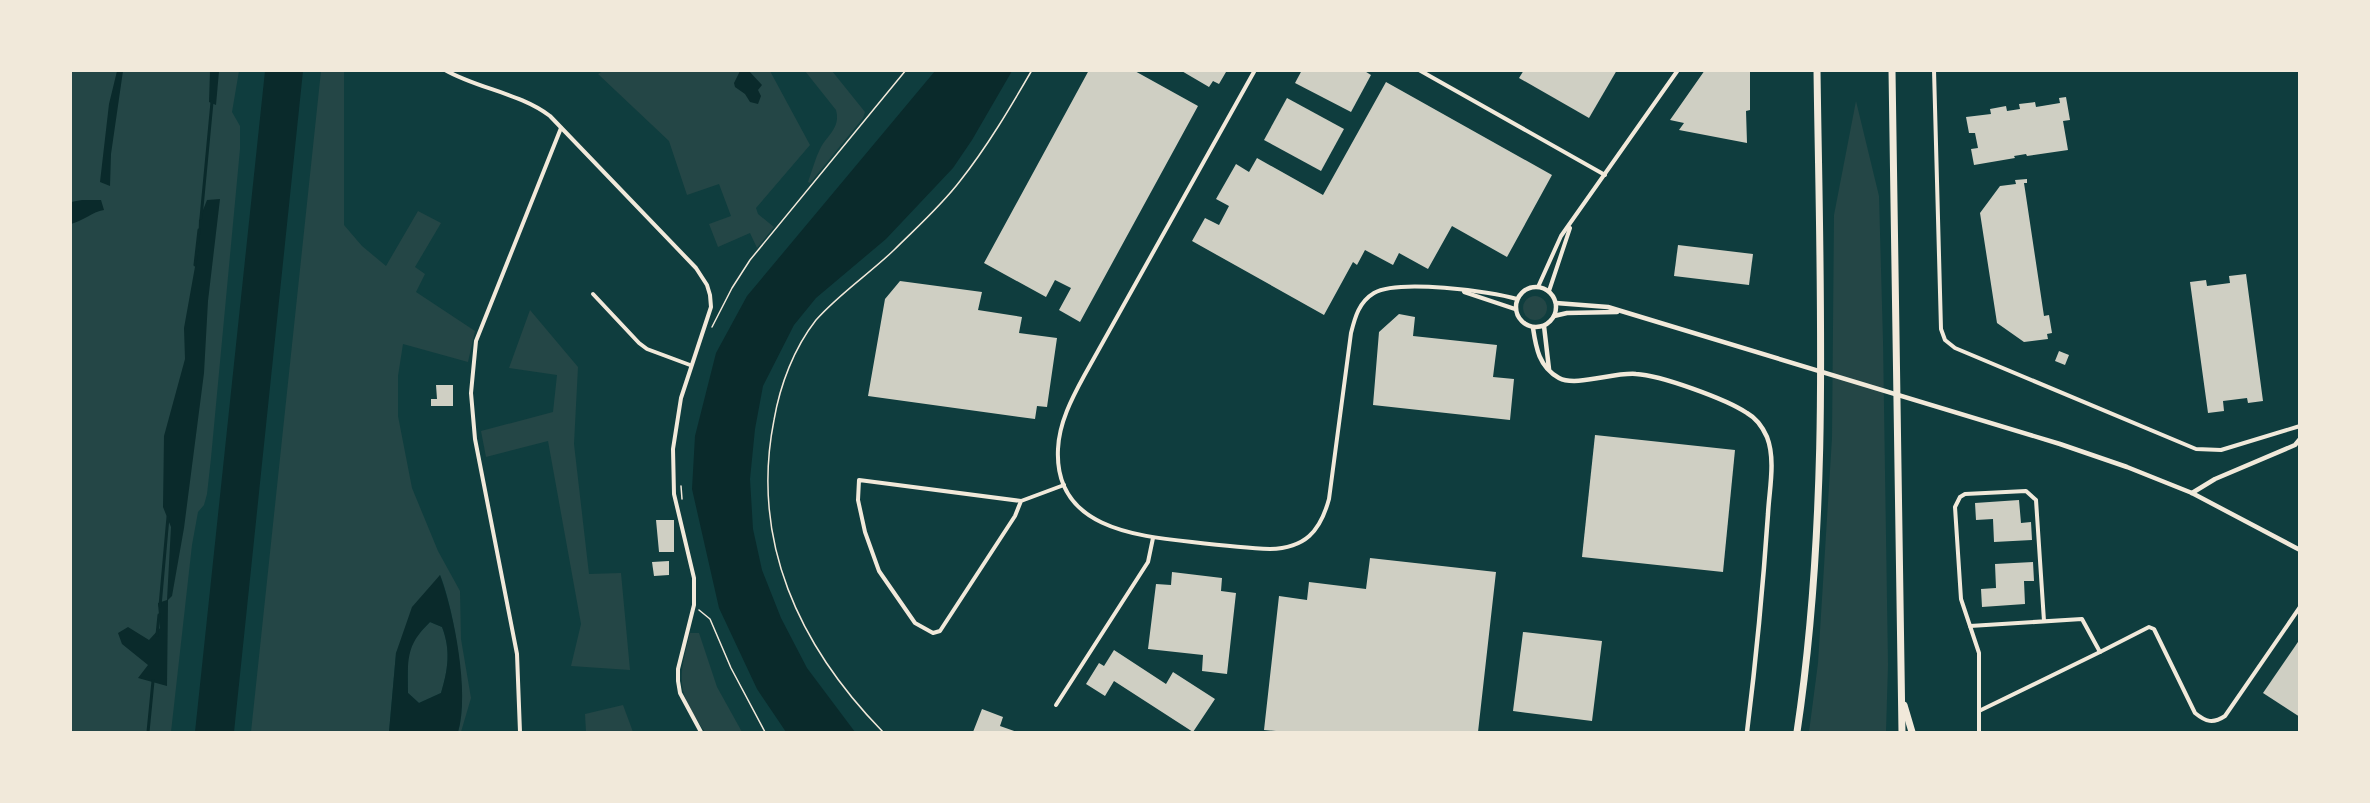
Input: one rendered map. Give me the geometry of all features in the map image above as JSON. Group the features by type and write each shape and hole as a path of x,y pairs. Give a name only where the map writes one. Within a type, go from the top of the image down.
{"highway":[{"path":"1797,732 1805,678 1818,534 1821,400 1817,70"},
{"path":"1892,70 1902,732"},
{"path":"1902,700 1912,732"}],"street":[{"path":"445,70 464,81 533,105 550,116 673,243 696,268 707,285 711,308 690,365 681,398 673,449 674,494 692,568 694,605 678,669 678,681 680,693 701,732"},
{"path":"1255,70 1072,399 1063,421 1058,448 1059,467 1064,485 1075,503 1090,516 1119,530 1153,538 1270,549 1291,547 1308,538 1325,516 1356,314 1364,301 1375,293 1387,289 1418,286 1460,291 1479,290 1517,299"},
{"path":"1419,70 1605,175"},
{"path":"1538,287 1561,236 1678,70"},
{"path":"1934,70 1941,329 1945,340 1955,348 2196,449 2221,450 2300,426"},
{"path":"520,732 517,654 471,416 471,375 480,327 561,128"},
{"path":"1549,291 1571,224"},
{"path":"1554,316 1556,303 1549,291 1538,287 1525,290 1517,299 1516,314 1523,323 1533,328 1544,326 1554,316 1567,313 1626,313"},
{"path":"1460,291 1515,309"},
{"path":"593,294 647,349 690,365"},
{"path":"1556,303 1608,307 2060,444 2192,493 2300,550"},
{"path":"1544,326 1549,369"},
{"path":"1533,328 1538,355 1543,364 1560,379 1568,381 1636,374 1677,383 1748,413 1766,435 1771,459 1763,595 1748,732"},
{"path":"2192,493 2215,479 2295,445 2300,439"},
{"path":"1021,501 1015,516 940,631 933,633 915,623 879,572 865,532 858,500 859,480 1021,501 1064,485"},
{"path":"1979,732 1979,653 1961,599 1955,507 1960,497 1965,494 2026,491 2036,500 2044,621"},
{"path":"1056,705 1148,562 1153,538"},
{"path":"1979,711 2149,627 2154,629 2195,713 2204,721 2216,722 2225,716 2300,607"},
{"path":"1970,626 2082,618 2100,652"}],"path":[{"path":"710,332 722,305 750,260 906,70"},
{"path":"883,732 846,690 822,656 789,592 776,555 766,483 770,437 776,406 801,343 817,320 891,252 960,182 1013,103 1032,70"},
{"path":"680,477 682,500"},
{"path":"694,605 710,619 731,668 765,732"}],"shaded area":[{"path":"605,70 770,71 810,145 756,208 758,214 774,227 757,248 750,233 718,247 709,224 731,216 719,184 687,195 669,141 598,74"},
{"path":"70,71 239,71 232,112 240,126 240,149 211,458 207,494 204,505 198,512 192,545 171,732 71,732"},
{"path":"117,71 123,71 111,154 110,186 100,182 109,104"},
{"path":"210,71 219,71 216,105 209,102"},
{"path":"265,71 303,71 234,732 195,732"},
{"path":"321,71 344,71 344,225 362,246 386,266 418,211 441,223 415,267 425,274 416,292 475,331 468,362 403,344 398,376 398,416 412,488 438,551 460,591 461,639 471,698 461,732 458,732 461,717 461,677 455,630 440,575 396,653 389,732 251,732"},
{"path":"740,71 749,71 762,85 758,90 761,96 758,104 750,102 745,94 735,87 734,83"},
{"path":"805,71 832,71 865,112 863,118 810,183 808,182 817,157 835,127 837,116 836,110"},
{"path":"935,71 1012,71 953,168 886,239 816,298 794,325 763,386 755,429 750,479 753,529 762,570 781,618 807,668 855,732 786,732 757,689 719,608 692,489 695,436 716,353 747,296"},
{"path":"1856,101 1879,196 1888,665 1886,732 1809,732 1818,663 1832,438 1834,215"},
{"path":"220,199 208,301 204,373 184,528 172,596 168,600 167,686 138,678 148,665 122,644 118,633 128,627 149,640 160,628 158,603 167,600 171,527 163,507 164,436 185,359 184,328 198,250 199,220 207,200"},
{"path":"101,200 104,210 71,224 71,202"},
{"path":"1530,296 1540,296 1547,303 1547,313 1540,320 1530,320 1523,313 1523,303"},
{"path":"530,310 578,367 574,444 589,574 621,573 630,670 571,666 581,624 548,441 486,457 481,431 553,412 557,375 509,368"},
{"path":"440,575 459,653 462,696 458,732 389,732 396,653 412,607","holes":["430,622 442,627 447,644 448,660 441,693 419,703 408,693 408,671 412,646"]},
{"path":"430,622 442,627 445,635 447,668 441,693 419,703 408,693 408,658 413,640"},
{"path":"690,633 699,633 717,687 742,732 705,732 689,705 684,695 682,674"},
{"path":"623,705 633,732 586,732 585,714"}],"building":[{"path":"1089,70 1133,70 1198,106 1080,322 1059,310 1071,288 1055,280 1046,297 984,263"},
{"path":"1180,70 1223,70 1226,72 1219,84 1213,81 1209,87"},
{"path":"1302,70 1363,70 1371,75 1351,112 1295,83"},
{"path":"1524,70 1617,70 1589,118 1519,78"},
{"path":"1705,70 1750,70 1750,110 1746,111 1747,143 1679,130 1684,123 1670,120"},
{"path":"1386,82 1552,175 1507,257 1452,226 1428,269 1399,253 1393,265 1365,250 1357,265 1353,262 1324,315 1192,241 1205,218 1219,225 1229,206 1216,199 1236,164 1249,172 1257,158 1323,195"},
{"path":"2066,97 2070,120 2063,121 2068,150 2027,156 2026,154 1974,165 1971,149 1978,148 1975,133 1969,133 1966,117 1991,114 1990,109 2006,106 2007,111 2020,109 2019,104 2035,102 2036,107 2060,103 2059,98"},
{"path":"1287,98 1344,129 1321,171 1264,140"},
{"path":"2027,179 2027,183 2024,183 2044,316 2049,315 2052,333 2047,334 2048,339 2024,342 1997,323 1980,213 2000,186 2016,184 2015,180"},
{"path":"1678,245 1753,254 1749,285 1674,276"},
{"path":"2246,274 2263,401 2248,403 2247,398 2223,401 2224,411 2208,413 2190,282 2206,280 2207,286 2230,283 2229,276"},
{"path":"900,281 982,292 978,310 1022,317 1019,333 1057,338 1047,407 1037,406 1035,419 868,396 885,299"},
{"path":"1399,314 1415,317 1413,336 1497,345 1493,377 1514,379 1510,420 1373,405 1379,332"},
{"path":"2059,351 2069,355 2065,365 2055,361"},
{"path":"436,385 453,385 453,406 431,406 431,399 437,399"},
{"path":"1595,435 1735,450 1723,572 1582,557"},
{"path":"2019,500 2021,523 2031,522 2032,540 1994,542 1993,519 1976,520 1975,503"},
{"path":"656,520 674,520 674,552 659,552"},
{"path":"1370,558 1496,572 1478,732 1264,730 1279,596 1307,600 1309,582 1366,589"},
{"path":"669,561 669,575 654,576 652,562"},
{"path":"2033,562 2034,581 2024,581 2025,604 1982,607 1981,589 1996,588 1995,564"},
{"path":"1172,572 1222,578 1221,591 1236,593 1227,674 1202,671 1203,655 1148,649 1156,584 1171,585"},
{"path":"1523,632 1602,641 1592,721 1513,711"},
{"path":"2300,639 2300,717 2263,693"},
{"path":"1114,650 1166,684 1173,672 1215,699 1193,732 1114,681 1105,696 1086,684 1099,663 1104,666"},
{"path":"982,709 1003,717 1000,726 1017,732 973,732"}],"waterway":[{"path":"201,218 212,102"},
{"path":"195,265 199,230"},
{"path":"160,606 168,517"},
{"path":"157,635 159,615"},
{"path":"148,732 153,681"}]}
